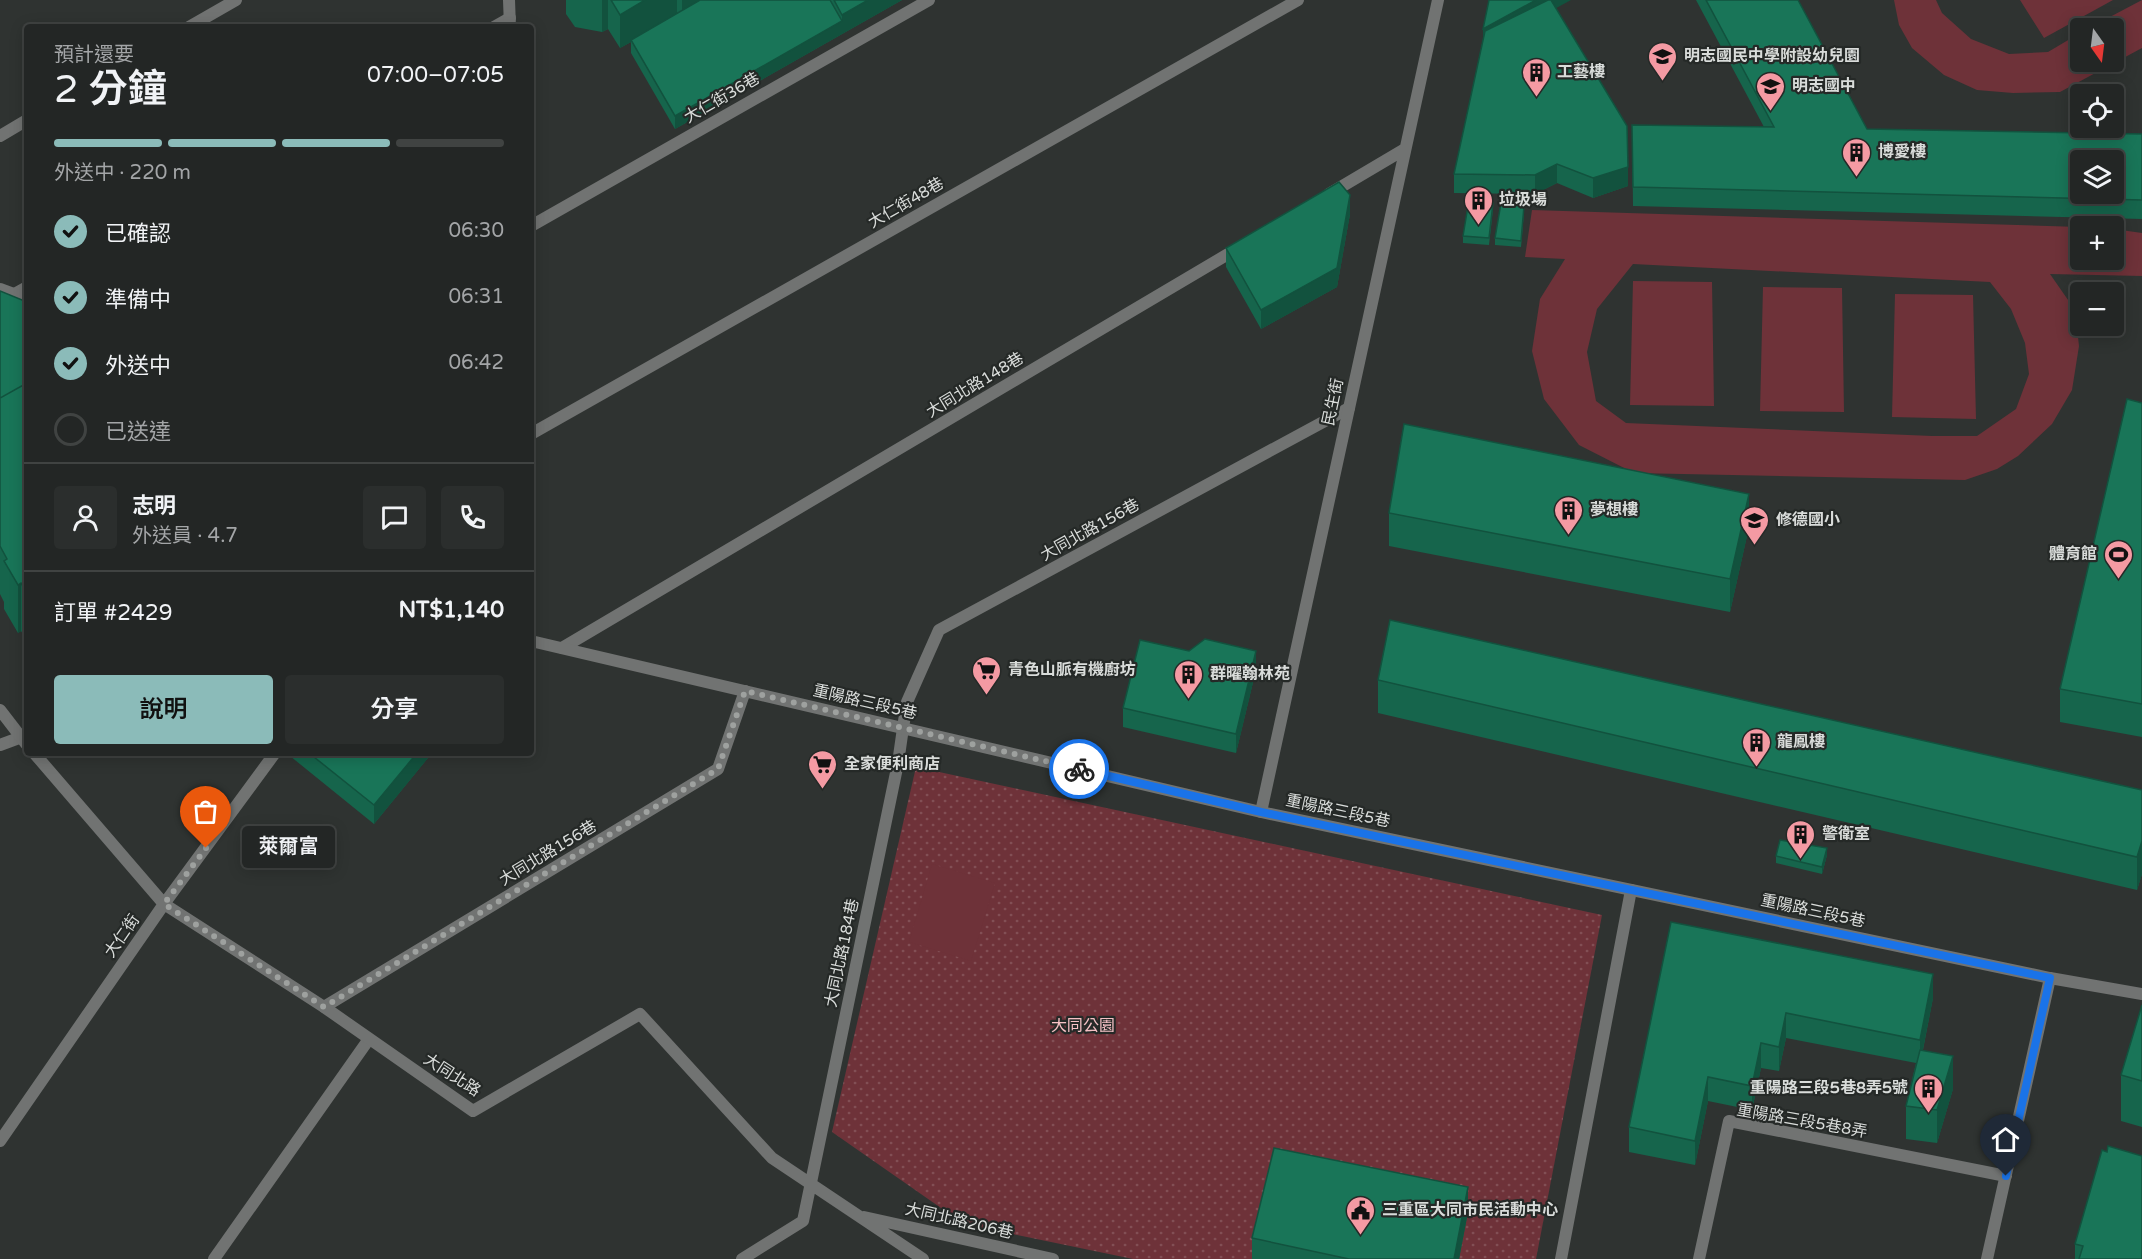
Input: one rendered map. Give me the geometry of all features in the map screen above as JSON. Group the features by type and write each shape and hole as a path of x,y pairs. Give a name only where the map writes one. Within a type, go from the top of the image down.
{"street":[{"path":"194,24 236,0"},
{"name":"大仁街36巷","path":"534,224 929,0"},
{"name":"大仁街48巷","path":"534,432 1298,0"},
{"name":"民生街","path":"1261,812 1438,0"},
{"path":"510,23 511,1"},
{"path":"0,136 24,122"},
{"path":"1323,198 1405,149"},
{"name":"大同北路148巷","path":"562,648 1251,240"},
{"path":"0,288 24,298"},
{"path":"0,302 24,289"},
{"name":"大同北路156巷","path":"903,728 907,702 939,630 1349,408"},
{"name":"重陽路三段5巷","path":"534,642 1261,812 2050,978 2142,994"},
{"name":"大同北路156巷","path":"324,1007 718,769 745,691"},
{"path":"0,710 24,738"},
{"name":"大同北路184巷","path":"742,1259 803,1221 894,787 903,728"},
{"path":"0,745 24,739"},
{"name":"大同北路","path":"37,756 164,904 324,1007 473,1111 640,1014 772,1158 923,1259"},
{"name":"大仁街","path":"0,1141 164,904 273,756"},
{"path":"1561,1259 1631,890"},
{"path":"1987,1259 2050,978"},
{"path":"214,1259 369,1039"},
{"name":"重陽路三段5巷8弄","path":"1699,1259 1729,1121 2006,1176"},
{"name":"大同北路206巷","path":"857,1215 1053,1259"}],"green space":[{"path":"1894,0 1936,0 1942,13 1971,39 2009,54 2048,52 2070,39 2070,72 2097,72 2075,84 2070,84 2070,87 2060,92 2013,93 1977,90 1944,75 1912,48 1899,25"},
{"path":"2020,0 2113,0 2080,18 2070,18 2070,24 2044,38"},
{"path":"2142,0 2142,48 2124,58 2124,18 2108,18"},
{"path":"1532,210 2070,227 2070,270 2124,270 2124,230 2142,233 2142,276 2050,274 2070,303 2070,336 2078,336 2079,346 2072,390 2052,424 2018,456 1997,469 1965,480 1634,473 1579,445 1544,399 1532,351 1540,299 1565,259 1525,257","holes":["1633,264 1990,282 2011,309 2025,343 2029,374 2016,409 1977,436 1626,423 1596,401 1587,352 1597,309"]},
{"path":"1633,281 1712,282 1714,406 1630,405"},
{"path":"1763,287 1842,288 1844,412 1760,411"},
{"path":"1895,294 1973,295 1976,419 1892,417"},
{"name":"大同公園","path":"916,767 1602,915 1536,1259 1133,1259 964,1224 832,1132"},
{"path":"932,864 995,883 971,961 909,942"}],"building":[{"path":"611,0 645,0 620,15"},
{"path":"700,0 830,0 842,21 675,116 631,40"},
{"path":"834,0 868,0 842,15"},
{"path":"1489,0 1536,0 1483,29"},
{"name":"工藝樓","path":"1551,0 1627,126 1628,167 1593,178 1557,164 1535,175 1454,174 1485,31"},
{"path":"1706,0 1798,0 1867,129 2070,133 2070,138 2124,138 2124,134 2142,134 2142,200 2124,200 2124,150 2070,150 2070,198 1633,187 1632,125 1774,127"},
{"path":"1339,182 1350,195 1337,268 1261,310 1226,248"},
{"name":"垃圾場","path":"1469,200 1493,203 1489,238 1463,236"},
{"path":"1501,203 1524,206 1521,241 1495,238"},
{"path":"0,291 24,301 24,385 0,398"},
{"path":"24,385 24,588 21,583 18,585 4,561 7,559 0,546 0,398"},
{"name":"體育館","path":"2127,399 2142,403 2142,704 2060,689"},
{"name":"夢想樓","path":"1404,424 1749,494 1730,579 1389,513"},
{"path":"1390,620 2142,790 2142,841 2137,857 1378,680"},
{"name":"群曜翰林苑","path":"1205,639 1256,651 1236,734 1123,708 1140,640 1189,651"},
{"path":"313,756 415,756 374,805"},
{"name":"警衛室","path":"1780,840 1827,848 1822,867 1776,856"},
{"path":"1671,922 1933,974 1920,1040 1786,1013 1779,1047 1761,1043 1752,1086 1708,1077 1695,1141 1629,1127"},
{"path":"2142,1005 2142,1081 2121,1075"},
{"path":"1920,1050 1953,1056 1937,1110 1906,1106"},
{"path":"2108,1146 2142,1156 2142,1259 2079,1259 2083,1246 2075,1244 2102,1150 2107,1152"},
{"name":"三重區大同市民活動中心","path":"1274,1148 1468,1187 1454,1259 1349,1259 1252,1238"}],"way so far":[{"path":"206,848 164,904 324,1007 718,769 745,691 1079,769"}],"place":[{"name":"明志國民中學附設幼兒園","path":"1663,82"},
{"name":"工藝樓","path":"1536,98"},
{"name":"明志國中","path":"1771,112"},
{"name":"博愛樓","path":"1857,178"},
{"name":"垃圾場","path":"1478,226"},
{"name":"夢想樓","path":"1569,536"},
{"name":"修德國小","path":"1755,546"},
{"name":"體育館","path":"2118,580"},
{"name":"青色山脈有機廚坊","path":"987,696"},
{"name":"群曜翰林苑","path":"1189,700"},
{"name":"龍鳳樓","path":"1756,768"},
{"name":"全家便利商店","path":"823,790"},
{"name":"萊爾富","path":"206,848"},
{"name":"警衛室","path":"1801,860"},
{"name":"重陽路三段5巷8弄5號","path":"1929,1114"},
{"name":"三重區大同市民活動中心","path":"1361,1236"}],"route":[{"path":"1079,769 1261,812 2050,978 2006,1176"}]}
